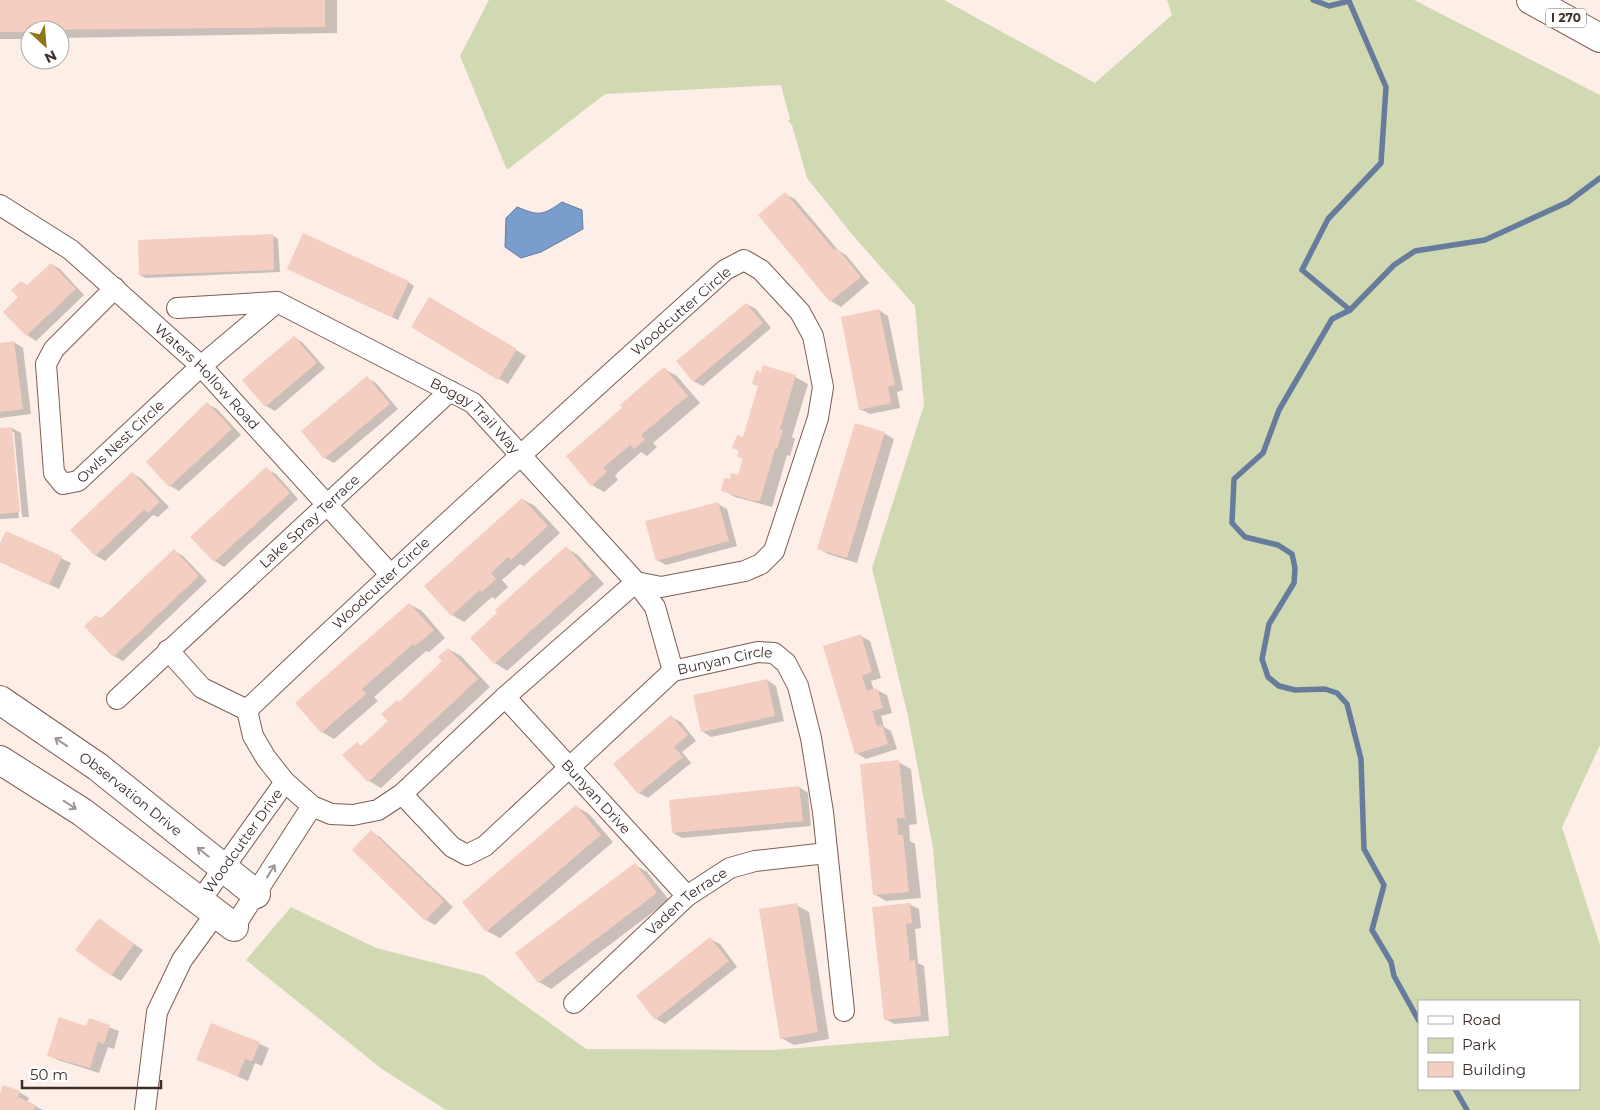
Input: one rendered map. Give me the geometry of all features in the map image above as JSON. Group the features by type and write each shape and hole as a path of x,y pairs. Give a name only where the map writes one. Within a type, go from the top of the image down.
{"main road":[{"name":"I 270","path":"1531,0 1600,38"},
{"name":"Observation Drive","path":"0,700 98,767 256,894"},
{"path":"0,760 82,812 217,914"}],"street":[{"name":"Waters Hollow Road","path":"0,205 71,250 201,366 390,574"},
{"name":"Woodcutter Circle","path":"247,710 390,574 521,454 736,263 744,260 761,270 800,312 813,336 823,387 818,418 774,551 761,564 745,571 661,587 636,582"},
{"name":"Owls Nest Circle","path":"115,288 54,349 46,364 54,473 63,484 78,481 201,366 277,302"},
{"path":"177,308 277,302"},
{"name":"Boggy Trail Way","path":"277,302 473,403 636,582 655,607 674,671"},
{"name":"Lake Spray Terrace","path":"117,699 450,391"},
{"path":"168,650 202,688 247,710 253,736 266,758 286,782 312,806 331,814 353,815 378,810 402,794 505,697 636,582"},
{"name":"Bunyan Circle","path":"402,794 452,847 467,855 484,846 674,671 758,652 774,653 786,663 798,686 811,738 827,853 844,1011"},
{"name":"Bunyan Drive","path":"505,697 688,896"},
{"name":"Woodcutter Drive","path":"217,914 224,870 286,782"},
{"path":"145,1110 157,1012 182,960 217,914 256,894 312,806"},
{"name":"Vaden Terrace","path":"574,1003 688,896 730,868 755,861 827,853"}],"green space":[{"path":"489,0 944,0 1095,83 1172,15 1167,0 1414,0 1600,95 1600,745 1562,827 1600,945 1600,1110 446,1110 382,1069 246,960 291,907 376,948 483,975 586,1049 773,1050 949,1036 933,848 908,716 872,568 924,405 915,306 850,232 807,178 792,125 788,121 790,119 781,85 605,94 507,170 460,56"}],"water":[{"path":"562,202 582,210 583,229 541,252 521,258 505,247 506,218 517,207 530,212 540,213 550,210"}],"building":[{"path":"0,0 325,0 325,27 70,30 70,20 20,20 20,32 0,32"},
{"path":"785,192 834,250 837,248 861,277 830,302 758,215"},
{"path":"303,233 409,281 392,317 287,269"},
{"path":"273,234 274,270 139,275 138,240"},
{"path":"51,263 76,289 26,336 3,312 18,297 11,290 21,281 26,286"},
{"path":"429,297 517,349 498,380 411,327"},
{"path":"746,303 763,323 693,382 676,361"},
{"path":"879,309 895,385 888,387 891,403 859,410 841,317"},
{"path":"294,336 317,363 265,407 242,380"},
{"path":"14,341 23,409 0,412 0,343"},
{"path":"763,365 796,375 780,429 783,430 777,449 775,449 760,501 754,501 721,491 724,478 730,479 731,473 738,475 743,458 737,457 739,450 732,448 737,435 743,437 758,386 752,384 756,370 761,372"},
{"path":"664,367 688,396 641,435 645,440 634,449 630,445 603,468 607,472 591,486 566,456 622,408 620,405"},
{"path":"367,376 390,404 324,459 301,431"},
{"path":"207,402 232,429 169,487 146,462"},
{"path":"855,423 885,432 847,558 817,549"},
{"path":"12,427 20,512 0,514 0,428"},
{"path":"266,467 290,493 214,562 190,537"},
{"path":"132,472 160,502 148,513 144,510 95,556 70,530"},
{"path":"522,498 548,526 511,560 508,557 491,573 496,579 482,592 480,590 451,616 424,586"},
{"path":"718,502 729,541 656,561 645,521"},
{"path":"6,531 62,556 49,585 0,562 0,543"},
{"path":"566,546 592,576 494,664 470,638 497,613 495,610"},
{"path":"174,549 199,576 113,657 84,626 96,615 100,619"},
{"path":"409,603 434,630 415,646 413,644 362,689 366,694 321,733 295,703"},
{"path":"861,634 872,672 862,676 867,691 877,688 883,708 872,711 877,726 882,725 888,744 855,754 823,646"},
{"path":"448,648 478,679 368,782 342,755 357,742 361,746 388,721 381,714 397,700 399,702 442,661 438,657"},
{"path":"767,679 775,716 701,732 693,695"},
{"path":"671,715 688,735 674,747 683,757 638,794 613,764"},
{"path":"899,760 905,818 897,818 898,835 903,835 909,892 873,895 860,764"},
{"path":"799,786 803,821 672,833 669,800"},
{"path":"576,805 601,835 486,932 462,902"},
{"path":"371,830 444,901 425,921 352,850"},
{"path":"635,863 657,893 538,983 515,953"},
{"path":"797,903 818,1032 780,1039 759,909"},
{"path":"910,903 912,923 906,924 910,961 915,960 921,1016 884,1020 872,907"},
{"path":"99,918 134,944 111,976 75,950"},
{"path":"710,937 729,961 655,1020 636,996"},
{"path":"59,1017 86,1026 89,1018 110,1025 104,1044 98,1042 90,1068 47,1056"},
{"path":"211,1023 260,1042 252,1061 245,1059 238,1076 196,1060"},
{"path":"3,1085 20,1091 18,1097 36,1105 34,1110 0,1110 0,1093"}],"waterway":[{"path":"1313,0 1329,6 1349,1 1386,87 1381,163 1328,219 1302,270 1350,310"},
{"path":"1418,1019 1394,976 1391,962 1372,930 1384,885 1364,849 1361,759 1347,704 1337,693 1325,689 1295,690 1279,686 1268,677 1262,659 1269,624 1294,583 1295,568 1292,554 1278,545 1245,537 1232,523 1234,479 1263,453 1279,410 1332,319 1350,310 1394,265 1415,251 1485,240 1568,202 1600,178"},
{"path":"1456,1090 1467,1110"}]}
